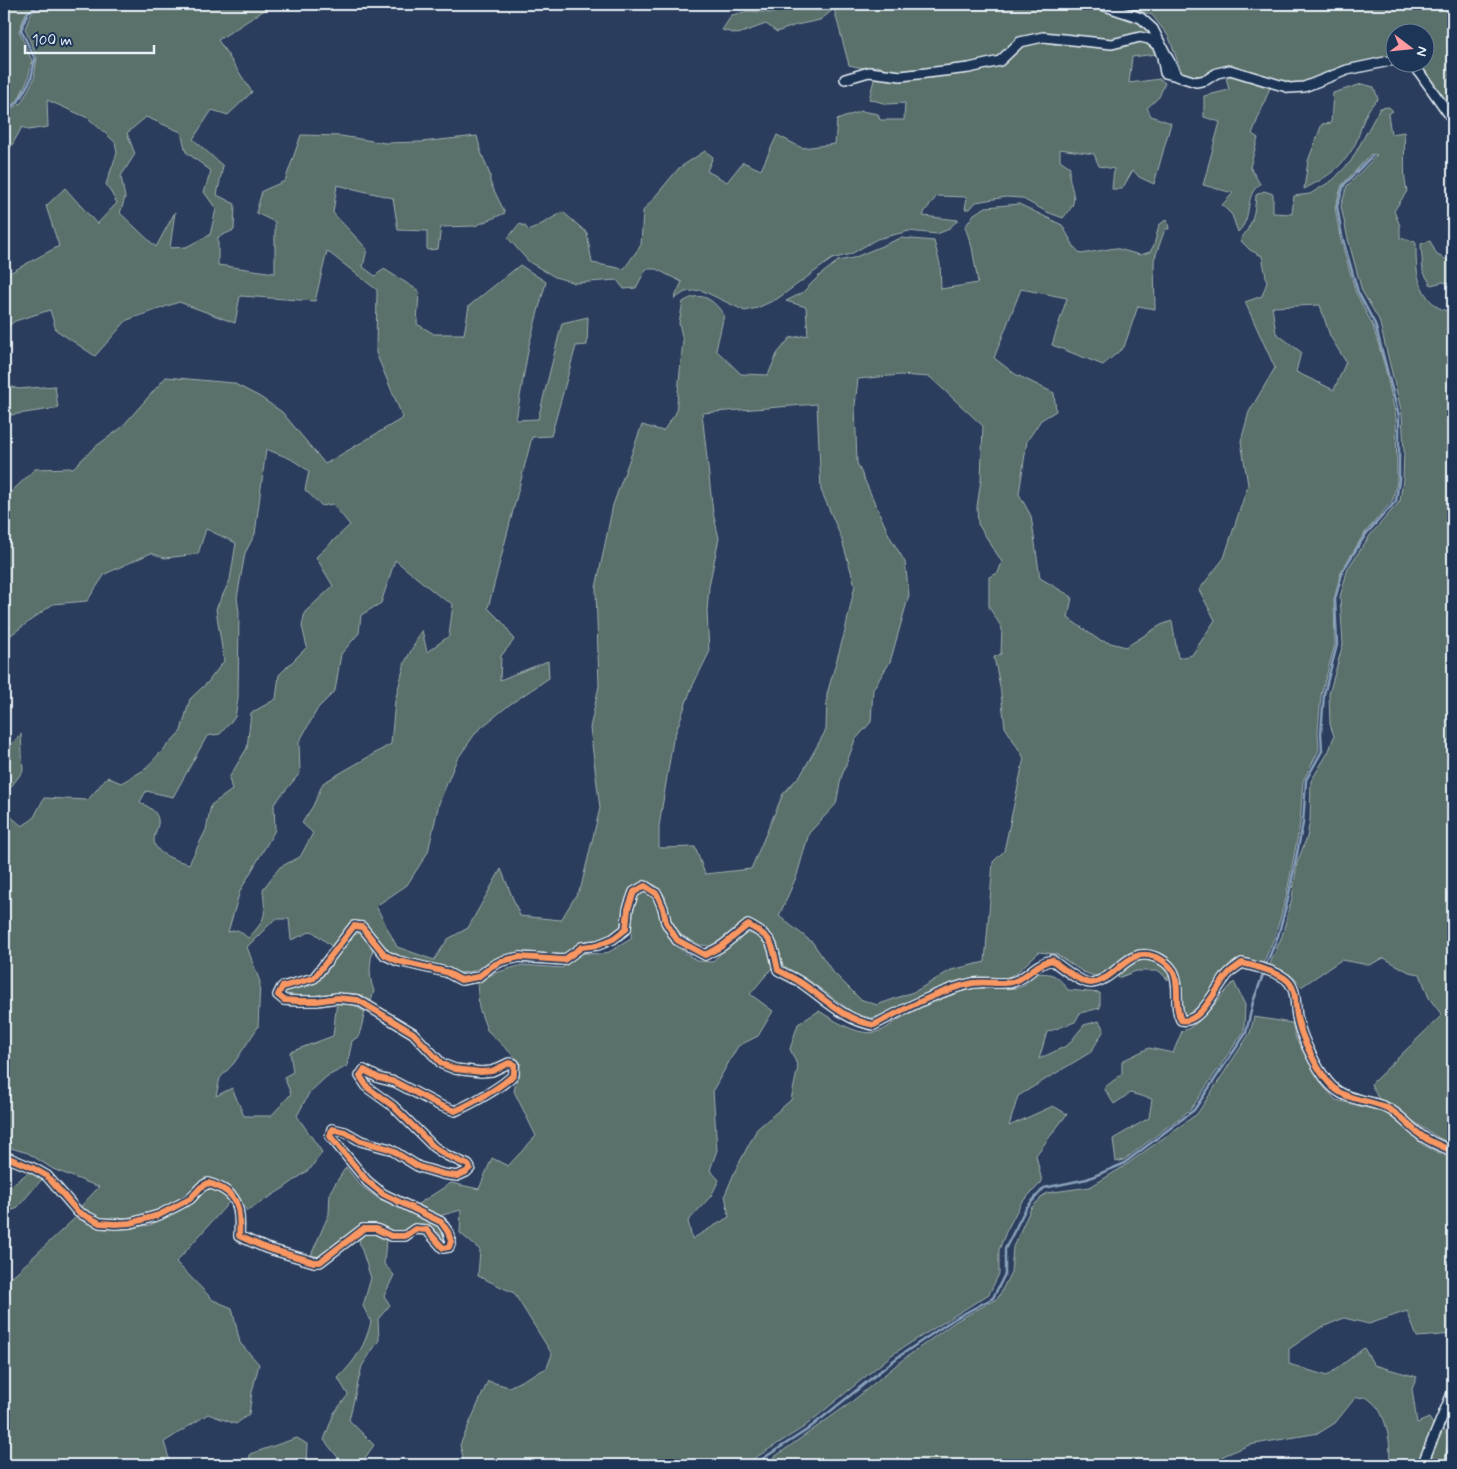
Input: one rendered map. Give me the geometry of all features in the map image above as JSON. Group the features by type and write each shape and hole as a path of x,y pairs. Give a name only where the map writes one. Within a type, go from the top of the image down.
{"street":[{"path":"1099,4 1140,18 1153,29 1177,76"},
{"path":"845,79 869,72 901,76 969,68 1000,61 1020,42 1043,37 1112,44 1140,37 1149,39 1158,46 1162,57 1164,73 1196,82 1230,70 1290,88 1297,88 1347,70 1384,62"},
{"path":"1419,72 1453,120"},
{"path":"4,1156 47,1176 78,1212 100,1223 131,1223 159,1215 190,1199 201,1186 208,1183 220,1186 236,1202 240,1212 239,1236 266,1248 314,1262 320,1262 363,1229 376,1229 392,1236 405,1236 414,1229 427,1230 443,1248 448,1247 451,1240 441,1222 383,1194 367,1181 330,1136 332,1129 390,1150 419,1168 457,1176 470,1168 468,1165 434,1147 393,1106 368,1088 360,1076 364,1070 379,1078 395,1082 439,1105 455,1111 504,1085 514,1074 514,1064 509,1063 492,1071 481,1072 455,1069 442,1064 413,1033 358,1000 337,998 317,1001 284,1000 278,995 282,987 314,978 354,926 362,927 385,955 398,961 446,972 460,980 478,977 502,961 520,957 564,960 582,947 598,945 613,939 626,929 628,909 634,892 645,886 657,894 666,922 677,940 705,955 722,946 748,926 762,932 772,943 778,970 801,983 844,1014 861,1023 874,1025 951,990 974,983 1012,982 1026,976 1042,962 1052,960 1082,981 1089,983 1111,975 1132,957 1146,953 1159,958 1174,973 1177,991 1177,1013 1181,1020 1186,1022 1192,1020 1204,1008 1229,973 1242,963 1262,969 1287,979 1294,990 1297,1020 1304,1038 1329,1082 1342,1095 1386,1107 1422,1137 1453,1151"},
{"path":"1422,1465 1453,1391"},
{"path":"1450,1465 1453,1445"}],"green space":[{"path":"4,4 40,4 26,13 19,31 32,61 28,79 17,102 4,109"},
{"path":"47,4 274,4 218,40 252,92 228,115 212,110 193,139 223,166 217,195 235,204 234,230 218,237 218,265 275,273 275,222 256,213 262,191 285,181 301,135 341,136 385,143 421,142 477,136 490,175 490,182 505,213 475,226 441,227 438,249 427,250 427,231 398,230 393,198 337,185 333,213 367,249 363,267 375,276 384,269 419,291 417,324 434,334 464,334 469,306 520,265 546,282 529,345 516,420 538,419 562,323 588,317 587,345 576,346 551,436 532,437 488,608 505,625 514,640 501,656 500,680 548,661 549,678 509,705 477,731 456,761 439,803 428,852 407,885 376,906 397,947 434,960 448,939 468,928 501,869 520,916 561,920 581,887 600,808 590,728 599,686 596,588 613,505 642,425 663,431 676,413 683,341 679,323 683,302 695,297 706,298 711,301 724,315 716,350 741,374 768,375 777,354 790,338 808,335 806,307 786,301 802,293 838,261 853,258 901,238 934,241 940,264 941,289 978,283 972,247 965,227 974,214 986,207 1019,204 1062,225 1075,248 1081,254 1115,248 1140,255 1150,252 1154,245 1159,225 1167,219 1169,229 1165,229 1154,260 1155,309 1138,306 1124,347 1103,365 1052,345 1067,298 1021,289 994,358 1015,374 1054,393 1056,411 1041,420 1027,441 1019,494 1031,516 1040,578 1072,597 1068,618 1099,640 1126,647 1161,625 1172,621 1178,658 1192,655 1215,620 1199,590 1224,558 1248,485 1241,441 1249,412 1275,368 1245,302 1262,296 1267,282 1262,256 1250,250 1240,240 1252,219 1256,195 1264,191 1273,194 1273,213 1292,214 1294,196 1310,194 1333,180 1351,161 1380,108 1389,107 1393,111 1388,114 1391,134 1404,132 1407,191 1394,211 1400,226 1400,238 1416,242 1418,277 1428,298 1439,308 1453,311 1453,1145 1439,1138 1411,1120 1401,1111 1378,1098 1371,1084 1442,1015 1429,998 1420,974 1409,972 1384,958 1369,965 1341,960 1301,987 1291,976 1269,966 1282,936 1292,898 1297,863 1307,837 1310,820 1311,781 1329,751 1334,736 1330,724 1329,694 1343,644 1340,597 1348,568 1371,534 1400,501 1403,479 1402,414 1379,320 1362,291 1341,206 1347,186 1377,155 1371,154 1342,185 1335,207 1340,237 1356,293 1373,326 1385,367 1396,417 1397,481 1393,500 1364,534 1341,572 1334,600 1335,644 1321,695 1318,732 1319,750 1303,781 1300,824 1286,898 1275,936 1262,966 1240,960 1201,1009 1189,1018 1181,1016 1177,973 1168,960 1161,955 1146,951 1105,974 1094,976 1083,972 1056,954 1039,952 1015,974 1006,978 974,978 888,1015 870,1018 855,1014 807,979 782,965 776,942 764,929 748,923 710,946 700,945 681,935 671,924 665,896 657,886 644,880 637,885 626,901 620,928 605,939 580,944 561,955 519,954 503,956 473,971 459,973 391,954 364,923 351,922 343,931 334,948 312,931 291,940 289,919 275,919 247,947 260,982 258,1027 234,1063 220,1078 216,1096 232,1088 244,1116 271,1116 291,1094 284,1077 293,1072 290,1052 333,1036 337,1001 349,1002 365,1012 359,1036 352,1041 347,1066 326,1077 309,1093 297,1116 322,1152 311,1168 284,1188 247,1211 230,1188 219,1182 204,1178 179,1200 157,1212 103,1220 81,1206 99,1187 53,1169 28,1153 4,1146 4,813 22,826 33,819 44,798 88,800 107,777 121,783 144,770 181,731 190,699 208,682 224,661 216,609 230,580 236,543 206,529 198,554 165,558 151,553 105,574 87,601 53,604 4,640 4,491 11,492 35,469 73,468 95,447 121,428 166,377 233,383 260,397 282,412 325,464 403,418 376,353 377,290 327,251 315,301 240,296 235,323 179,302 127,320 95,356 56,330 50,310 15,321 4,330 4,276 59,246 46,206 65,188 97,224 117,203 106,184 117,153 115,142 88,118 47,100 48,127 28,130 22,127 11,147 4,151 4,113 21,103 34,79 37,58 25,29 31,13","holes":["146,117 181,132 186,152 211,171 204,192 216,209 210,235 186,247 170,248 175,212 156,247 120,213 125,198 121,176 135,154 127,133","1320,305 1330,336 1346,362 1334,390 1296,372 1301,352 1276,333 1272,307","900,375 930,377 983,426 981,480 977,507 978,524 1002,562 998,573 989,577 989,607 1002,628 1001,654 994,657 1005,727 1024,758 1004,851 993,862 985,962 951,970 916,991 877,1005 860,999 832,971 813,943 779,916 797,875 809,833 836,804 841,778 855,740 871,722 873,689 890,662 909,595 905,562 890,537 857,463 855,405 858,379","817,404 821,490 841,537 855,585 845,631 827,694 826,730 802,773 783,794 751,869 705,874 695,847 659,848 659,826 673,740 691,689 709,653 707,611 709,586 719,538 713,513 702,413","266,449 291,459 309,471 305,490 322,506 333,504 350,525 316,557 333,586 305,612 302,626 307,647 279,675 276,699 251,713 247,748 229,778 232,790 211,805 206,830 189,864 168,857 158,850 154,841 158,818 153,810 140,802 146,791 173,797 207,736 220,734 235,717 238,699 239,612 237,598 245,553 255,534","395,560 439,596 453,604 449,636 427,652 422,630 405,662 395,701 391,744 323,783 313,806 302,823 313,833 300,857 280,867 263,889 264,916 259,926 248,938 238,930 228,932 240,891 275,830 274,804 300,773 299,742 318,708 335,691 341,654 359,633 361,615 381,603"]},
{"path":"778,4 1090,4 1133,20 1156,36 1153,41 1104,39 1014,43 998,56 973,63 897,72 877,66 863,68 849,65 834,9 820,20 796,25 777,32 766,24 738,34 722,30 732,15 749,11 774,13"},
{"path":"1119,4 1453,4 1453,115 1418,72 1434,72 1434,22 1384,22 1384,60 1304,83 1291,84 1229,67 1214,69 1207,75 1190,76 1182,74 1169,37 1152,15"},
{"path":"1138,40 1147,43 1156,54 1132,57 1129,83 1160,79 1165,83 1159,97 1147,108 1151,116 1171,123 1154,184 1139,177 1133,170 1122,189 1112,189 1114,169 1099,166 1094,154 1060,149 1060,160 1070,167 1069,178 1074,197 1072,206 1063,218 1021,198 1006,197 976,202 970,209 965,209 967,197 937,196 923,216 958,220 947,230 937,234 909,231 877,239 851,254 832,259 777,299 745,311 701,290 685,292 674,299 682,282 656,269 646,269 636,288 624,289 617,280 575,283 555,277 529,262 508,238 519,224 525,226 529,231 563,212 587,233 592,263 624,269 641,245 643,211 679,168 705,151 713,157 707,171 727,182 743,162 761,170 777,135 802,148 835,144 837,120 861,111 878,114 880,120 904,120 905,103 887,104 869,99 875,76 971,70 1003,65 1022,46 1042,41 1057,45 1100,46 1113,49"},
{"path":"1235,75 1271,85 1252,134 1258,138 1250,167 1260,184 1252,194 1246,220 1238,232 1232,215 1222,205 1233,193 1203,185 1220,122 1204,117 1204,96 1229,90 1226,77"},
{"path":"1362,84 1374,87 1378,99 1367,113 1353,149 1335,169 1321,180 1304,189 1308,161 1322,124 1331,123 1333,93"},
{"path":"1430,241 1437,255 1453,261 1453,285 1443,282 1431,285 1423,271 1421,244"},
{"path":"4,384 18,389 55,386 58,408 4,416"},
{"path":"21,734 23,771 4,796 4,752"},
{"path":"646,892 656,899 666,931 677,947 697,961 712,962 740,935 749,933 760,937 769,950 772,968 750,994 773,1011 758,1036 738,1046 713,1090 717,1150 710,1170 719,1180 711,1196 688,1221 692,1239 729,1217 725,1195 757,1129 791,1100 798,1067 790,1049 798,1024 819,1011 840,1024 872,1033 882,1030 915,1011 954,994 983,987 1015,988 1028,982 1034,974 1050,974 1061,981 1068,990 1100,993 1100,1008 1080,1013 1075,1022 1047,1032 1039,1059 1068,1045 1084,1025 1099,1021 1104,1030 1091,1052 1018,1096 1009,1126 1053,1106 1067,1114 1036,1155 1042,1182 1021,1203 1006,1232 999,1250 999,1274 989,1294 893,1354 804,1427 744,1465 465,1465 460,1445 488,1381 509,1387 547,1368 552,1354 514,1293 478,1276 480,1250 460,1233 461,1210 439,1216 415,1206 451,1183 479,1189 492,1158 508,1166 536,1136 514,1091 521,1063 487,1030 479,1008 477,982 495,973 522,965 562,968 582,953 600,954 609,952 631,939 632,909 635,895"},
{"path":"360,933 373,948 370,970 374,991 371,1001 357,994 348,993 296,1000 281,995 283,989 303,988 321,979 340,948 352,936"},
{"path":"1147,957 1169,968 1168,980 1159,971 1136,971 1118,978 1118,973 1125,965"},
{"path":"1234,982 1245,1005 1244,1031 1191,1109 1124,1160 1116,1162 1113,1139 1149,1118 1152,1099 1130,1093 1114,1104 1104,1088 1122,1074 1122,1061 1149,1048 1173,1053 1182,1031 1203,1017"},
{"path":"1254,1017 1292,1023 1296,1039 1323,1086 1336,1100 1387,1113 1423,1145 1453,1161 1453,1334 1417,1337 1407,1311 1369,1324 1344,1318 1320,1328 1289,1349 1289,1364 1327,1376 1364,1348 1374,1365 1417,1377 1412,1389 1417,1423 1429,1418 1433,1424 1420,1465 1388,1465 1390,1452 1384,1420 1378,1408 1366,1397 1355,1398 1335,1423 1319,1433 1249,1445 1223,1456 1221,1465 763,1465 849,1404 901,1361 956,1321 998,1298 1011,1272 1013,1247 1031,1208 1046,1193 1090,1187 1123,1167 1197,1114 1250,1033"},
{"path":"346,1167 360,1185 379,1199 395,1204 439,1225 446,1233 447,1243 445,1244 439,1233 429,1228 391,1234 377,1225 321,1258 311,1255 329,1214 330,1192"},
{"path":"29,1172 43,1178 16,1209 4,1212 4,1191"},
{"path":"211,1188 231,1200 176,1262 213,1300 232,1308 240,1343 259,1364 249,1414 236,1424 208,1414 164,1442 171,1465 7,1465 4,1460 4,1282 76,1217 88,1224 116,1229 150,1225 181,1210 194,1202 204,1189"},
{"path":"365,1231 386,1240 384,1264 394,1275 384,1296 390,1305 378,1319 379,1340 362,1366 349,1420 374,1445 360,1465 344,1465 324,1440 334,1413 348,1395 338,1378 359,1352 371,1322 363,1306 371,1278 359,1241"},
{"path":"1442,1429 1453,1439 1447,1465 1428,1465"},
{"path":"297,1438 307,1444 306,1465 249,1465 250,1454"}],"waterway":[{"path":"4,111 18,102 31,79 35,59 21,30 28,12 42,4"},
{"path":"1265,967 1278,936 1288,899 1303,823 1306,780 1322,751 1321,733 1324,694 1337,645 1335,599 1343,570 1366,534 1396,501 1399,480 1399,416 1375,324 1358,292 1342,236 1337,206 1344,185 1372,156"},
{"path":"753,1465 807,1430 898,1357 954,1319 993,1298 1005,1274 1005,1249 1026,1208 1044,1188 1087,1179 1123,1164 1194,1110 1246,1033 1253,1002 1264,972"}],"cycle path":[{"path":"4,1156 47,1176 78,1212 100,1223 131,1223 159,1215 190,1199 201,1187 208,1183 226,1191 236,1202 239,1217 239,1236 266,1248 314,1262 320,1262 363,1229 376,1229 391,1236 405,1236 415,1229 427,1230 443,1248 449,1247 451,1241 448,1232 441,1222 383,1194 367,1181 330,1136 332,1129 345,1132 361,1141 390,1149 419,1167 457,1176 466,1172 470,1168 468,1165 434,1147 393,1106 368,1088 360,1076 364,1070 379,1078 395,1082 439,1105 455,1111 503,1084 514,1074 514,1064 509,1063 492,1071 481,1072 455,1069 442,1064 413,1033 358,1000 337,998 317,1001 284,1000 278,995 282,987 314,978 354,926 362,927 385,955 398,961 446,972 461,980 478,977 502,961 520,957 564,960 582,947 598,945 613,939 626,929 628,909 634,892 645,886 657,894 666,922 677,940 705,955 722,946 748,925 763,934 771,943 778,970 800,982 836,1009 854,1019 874,1025 948,990 973,983 1012,982 1022,978 1045,962 1052,960 1077,978 1091,983 1100,981 1137,956 1145,955 1158,958 1173,971 1177,989 1177,1008 1181,1020 1188,1020 1202,1010 1229,973 1242,963 1266,970 1279,975 1291,985 1295,994 1298,1021 1306,1044 1319,1069 1334,1088 1348,1096 1387,1108 1418,1133 1438,1145 1453,1151"}]}
